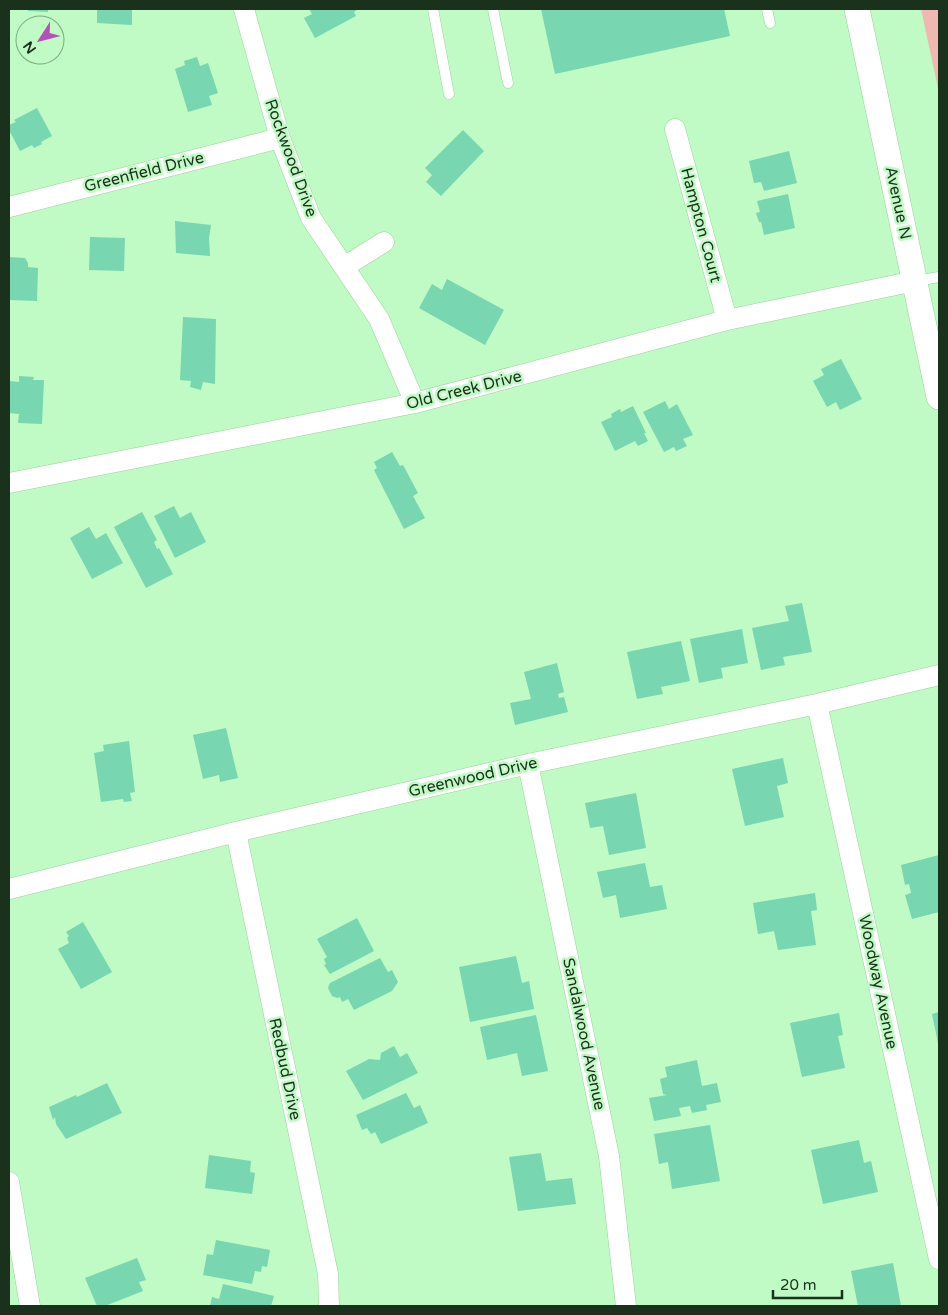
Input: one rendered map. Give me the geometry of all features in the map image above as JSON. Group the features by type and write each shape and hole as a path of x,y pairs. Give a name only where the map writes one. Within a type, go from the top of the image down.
{"street":[{"name":"Rockwood Drive","path":"244,9 280,138 311,218 378,319 415,403"},
{"name":"Avenue N","path":"857,9 939,397"},
{"name":"Hampton Court","path":"675,128 727,320"},
{"name":"Greenfield Drive","path":"9,207 280,138"},
{"path":"344,267 384,242"},
{"name":"Old Creek Drive","path":"9,483 415,403 727,320 915,281"},
{"name":"Greenwood Drive","path":"9,889 236,832 528,764 817,704 939,675"},
{"name":"Woodway Avenue","path":"817,704 939,1259"},
{"name":"Sandalwood Avenue","path":"528,764 609,1156 626,1306"},
{"name":"Redbud Drive","path":"236,832 328,1274 329,1306"},
{"path":"9,1182 30,1306"}],"lane":[{"path":"433,9 449,94"},
{"path":"494,9 508,83"},
{"path":"767,9 770,23"},
{"path":"915,281 939,277"}],"shaded area":[{"path":"921,9 939,9 939,93"}],"building":[{"path":"28,9 48,9 48,12 28,11"},
{"path":"97,9 132,9 132,25 97,23"},
{"path":"309,9 357,10 354,12 356,16 315,38 304,18 312,14"},
{"path":"541,9 724,9 730,36 555,74"},
{"path":"197,57 200,66 208,63 218,93 209,96 212,105 188,112 175,69 185,65 184,61"},
{"path":"37,108 52,136 34,148 32,145 20,151 9,130 9,125 16,122 14,120"},
{"path":"463,130 484,151 441,196 426,182 432,175 425,168"},
{"path":"789,151 797,183 764,191 761,182 754,183 749,161"},
{"path":"788,194 795,228 764,235 761,222 759,222 756,213 760,212 757,201"},
{"path":"175,221 211,225 209,238 210,256 176,253"},
{"path":"90,237 125,238 124,271 89,270"},
{"path":"9,257 25,258 28,267 38,268 37,301 9,300"},
{"path":"447,279 504,310 485,345 419,308 432,284 442,290"},
{"path":"183,317 216,319 215,384 203,382 201,390 190,387 191,381 180,380"},
{"path":"841,359 862,399 840,410 836,402 827,407 813,381 824,375 821,369"},
{"path":"19,376 34,377 33,380 44,380 42,424 18,423 19,414 9,413 10,381 19,382"},
{"path":"665,401 669,409 677,404 693,435 683,439 687,446 676,451 674,447 664,452 643,412"},
{"path":"633,406 648,441 638,446 635,441 615,451 601,422 612,417 611,414 620,409 621,412"},
{"path":"392,452 400,466 403,465 418,493 413,496 425,518 404,529 374,470 377,468 374,462"},
{"path":"174,506 180,518 191,512 206,542 175,558 154,516"},
{"path":"142,512 157,540 154,542 157,549 159,548 173,574 146,588 114,527"},
{"path":"89,527 96,539 106,533 123,563 92,579 70,538"},
{"path":"802,603 812,652 783,657 785,665 761,670 752,628 789,621 785,606"},
{"path":"742,629 748,663 721,668 723,678 699,683 690,639"},
{"path":"681,641 690,681 661,687 663,694 637,699 627,652"},
{"path":"557,663 564,692 558,694 559,698 564,697 568,712 515,725 510,703 531,699 524,672"},
{"path":"226,728 238,778 220,782 219,775 203,779 193,735"},
{"path":"129,741 135,792 130,793 132,801 124,802 123,799 101,802 94,753 104,751 103,745"},
{"path":"783,758 788,783 777,786 784,817 745,826 732,769"},
{"path":"636,793 646,848 609,855 603,826 590,828 585,803"},
{"path":"939,855 939,912 912,919 905,895 911,893 909,884 905,885 901,865"},
{"path":"645,863 650,887 662,885 667,909 620,918 616,895 603,898 597,872"},
{"path":"815,893 817,910 811,911 816,945 778,950 774,931 758,934 753,903"},
{"path":"357,918 374,951 330,974 324,965 326,964 324,959 327,957 317,939"},
{"path":"83,922 112,972 81,989 58,949 69,943 67,938 69,936 66,932"},
{"path":"516,956 522,983 529,981 534,1009 470,1022 459,967"},
{"path":"380,958 388,972 392,970 398,982 392,991 354,1010 348,999 342,1002 340,997 332,996 328,988 330,983"},
{"path":"939,1012 939,1043 938,1043 932,1014"},
{"path":"839,1013 843,1035 838,1036 845,1068 802,1077 790,1023"},
{"path":"536,1015 548,1071 522,1076 517,1053 487,1060 480,1027"},
{"path":"394,1046 400,1057 407,1053 418,1073 363,1100 346,1071 369,1059 380,1060 381,1053"},
{"path":"697,1060 702,1086 717,1083 721,1102 706,1105 707,1110 692,1113 690,1106 679,1108 681,1116 654,1121 649,1098 667,1095 663,1094 660,1079 667,1077 665,1067"},
{"path":"107,1083 122,1113 66,1139 56,1124 55,1117 53,1120 49,1107"},
{"path":"406,1093 414,1108 420,1105 428,1123 381,1144 375,1132 371,1134 367,1128 362,1130 356,1115"},
{"path":"710,1125 720,1181 672,1189 668,1162 659,1164 654,1134"},
{"path":"859,1140 864,1163 871,1161 878,1192 823,1204 811,1150"},
{"path":"541,1153 546,1181 572,1178 576,1204 518,1211 509,1157"},
{"path":"209,1155 251,1161 250,1172 255,1173 252,1194 205,1188"},
{"path":"216,1240 270,1250 267,1267 262,1266 261,1272 255,1271 252,1284 203,1275 207,1254 213,1255"},
{"path":"137,1258 146,1280 139,1282 143,1291 105,1306 97,1306 85,1278"},
{"path":"893,1263 901,1306 858,1306 851,1271"},
{"path":"223,1284 274,1296 271,1306 210,1306 212,1297 219,1299"}]}
